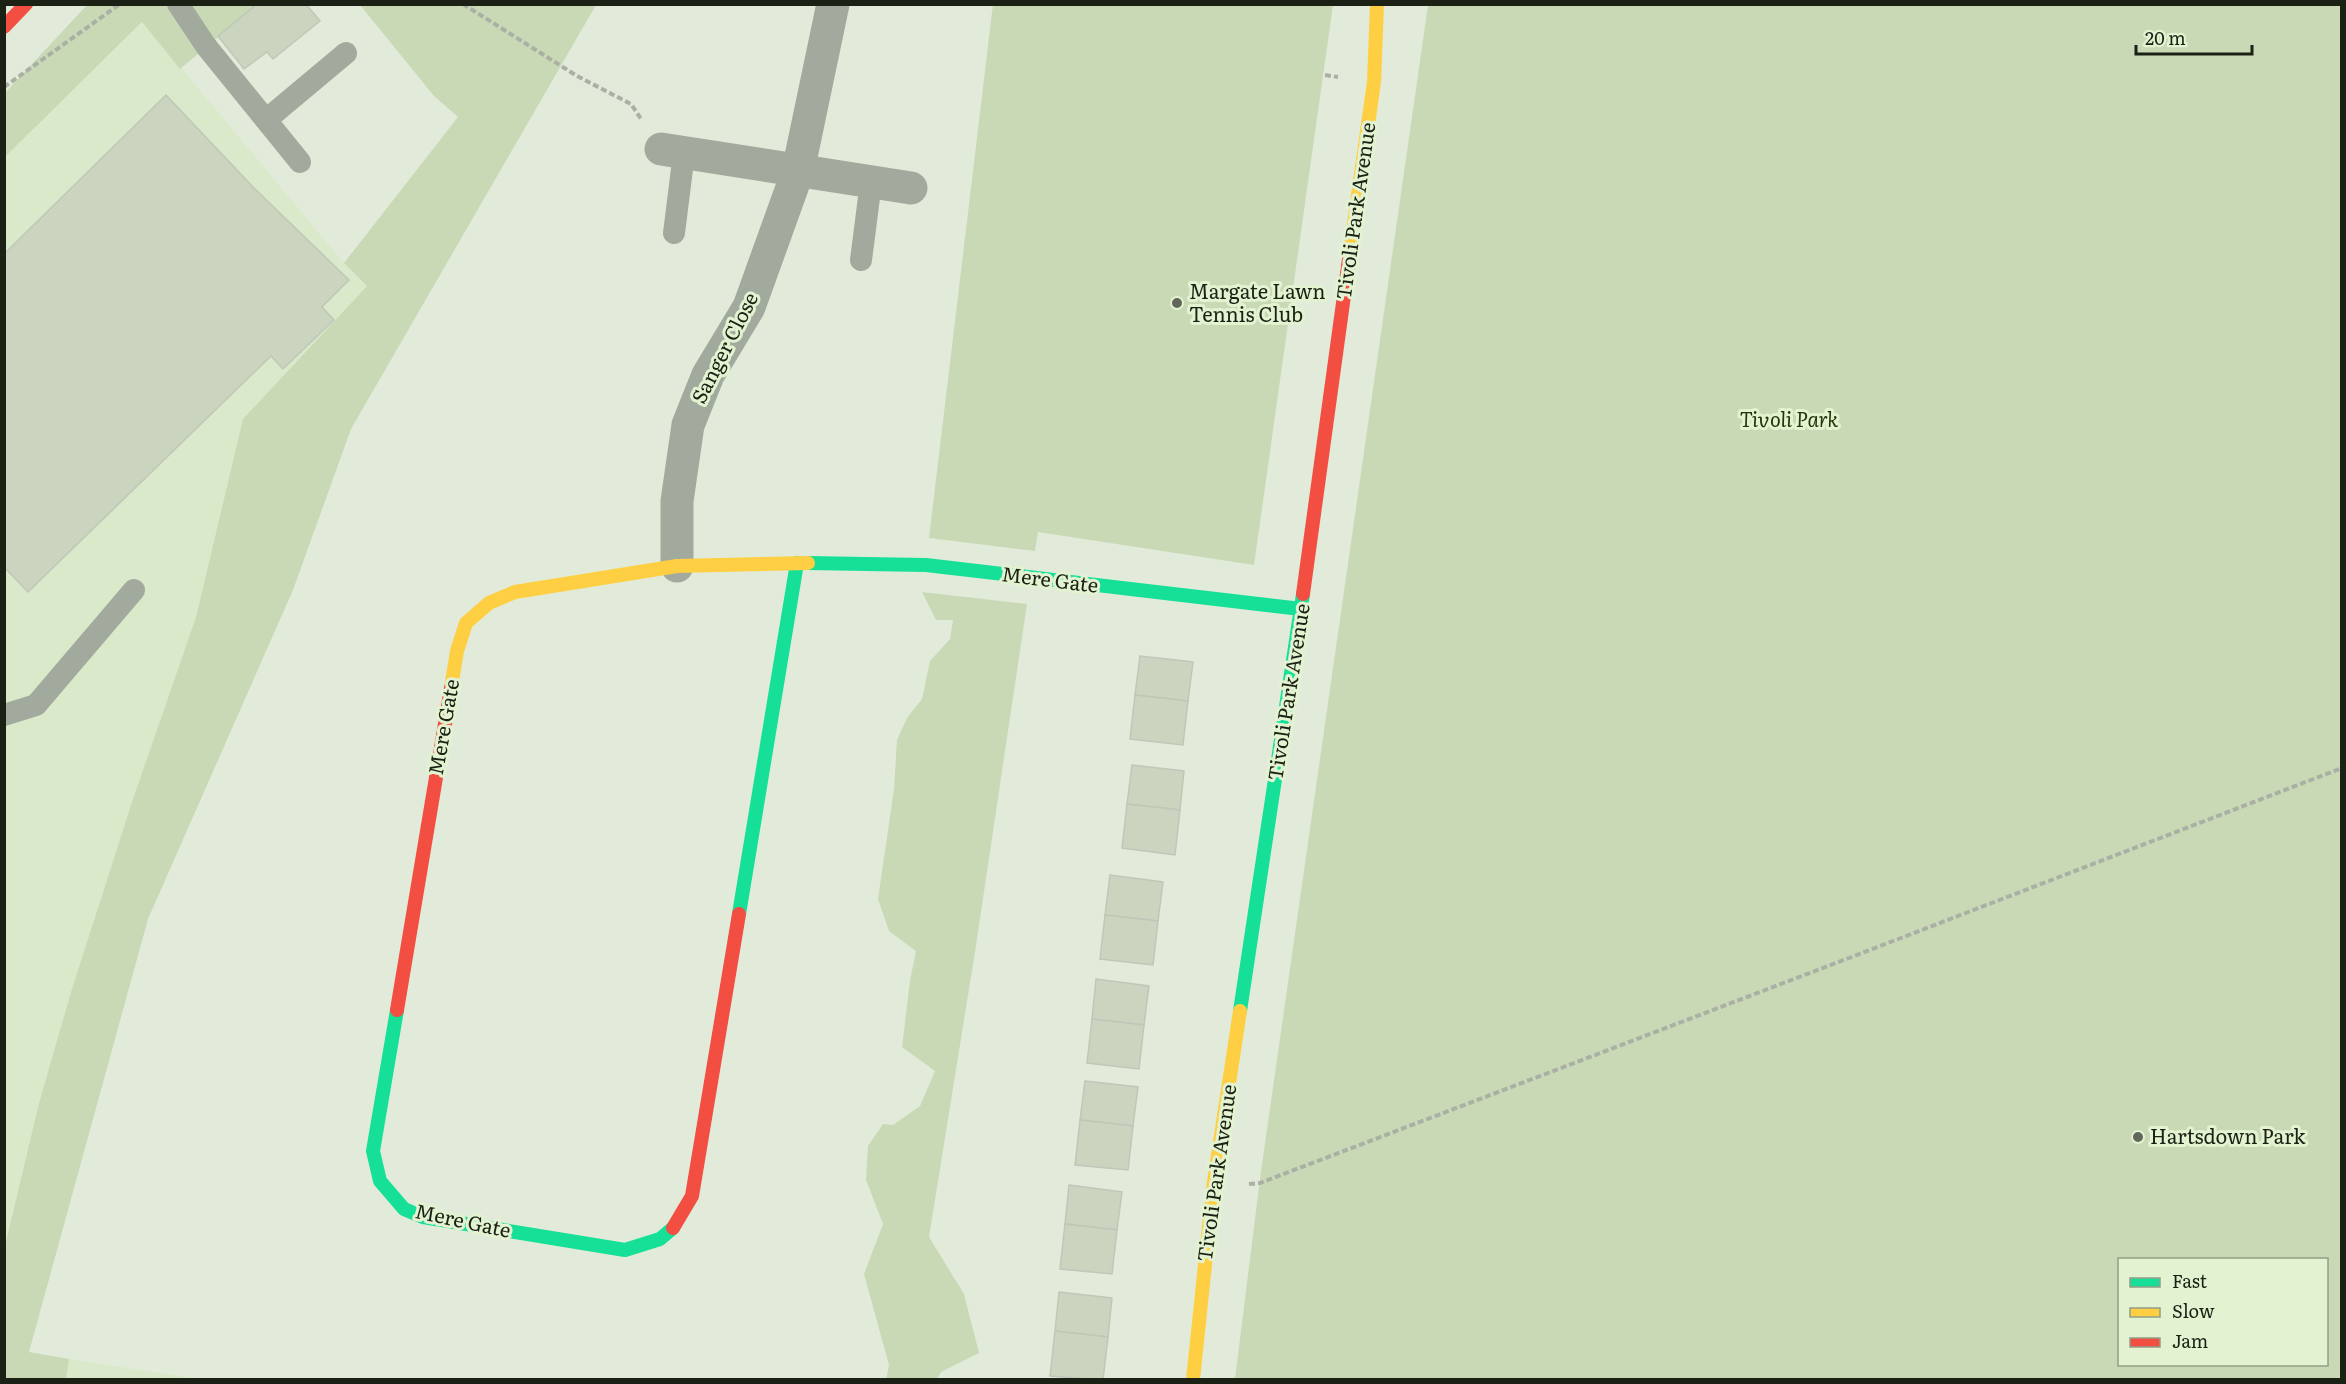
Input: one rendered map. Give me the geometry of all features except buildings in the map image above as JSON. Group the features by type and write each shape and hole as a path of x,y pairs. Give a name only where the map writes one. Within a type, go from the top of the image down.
{"street":[{"path":"4,27 26,4"},
{"name":"Sanger Close","path":"677,566 677,501 688,425 708,375 749,307 798,171 833,4"},
{"name":"Tivoli Park Avenue","path":"1193,1380 1213,1188 1301,609 1374,82 1377,4"},
{"path":"673,151 911,188"},
{"name":"Mere Gate","path":"798,563 692,1196 678,1225 655,1243 625,1250 423,1217 404,1209 380,1180 373,1151 454,671 466,623 489,603 515,592 677,566 798,563 926,565 1301,609"}],"lane":[{"path":"178,4 206,46 300,162"},
{"path":"266,120 346,53"},
{"path":"673,151 674,233"},
{"path":"861,260 871,182"},
{"path":"4,715 36,705 134,590"}],"path":[{"path":"4,87 120,4"},
{"path":"463,4 577,76 631,104 673,151"},
{"path":"1213,1188 1260,1182 2342,768"}],"shaded area":[{"path":"143,22 344,263 367,286 243,419 196,617 132,802 71,992 39,1103 5,1246 5,157"},
{"path":"69,1359 200,1379 66,1380"}],"green space":[{"name":"Margate Lawn Tennis Club","path":"993,4 1333,5 1254,565 1038,532 1035,551 929,538"},
{"path":"87,5 257,5 180,69 142,22 5,157 4,94"},
{"path":"360,5 596,5 351,429 293,590 148,919 29,1352 69,1359 66,1379 5,1379 5,1246 39,1103 71,992 132,802 196,617 243,419 367,286 344,263 458,117 434,96"},
{"name":"Tivoli Park","path":"1428,5 2341,5 2341,1379 1235,1379 1261,1171"},
{"path":"922,592 1027,604 975,952 929,1237 964,1294 979,1353 941,1372 937,1379 886,1380 889,1365 864,1274 883,1224 866,1180 868,1146 883,1124 893,1125 920,1106 935,1071 902,1047 916,951 889,931 878,899 894,789 897,740 907,718 922,699 930,661 950,639 953,620 936,620"}],"traffic: fast":[{"path":"739,914 797,563"},
{"path":"808,563 926,565 1301,609"},
{"path":"1240,1011 1303,594"},
{"path":"397,1010 373,1151 380,1181 404,1209 423,1217 625,1250 660,1239 673,1228"}],"traffic: slow":[{"path":"1350,252 1374,82 1377,4"},
{"path":"451,688 457,651 466,623 489,603 515,592 677,566 808,563"},
{"path":"1193,1380 1213,1188 1240,1011"}],"traffic: jam":[{"path":"4,27 26,4"},
{"path":"1303,594 1350,252"},
{"path":"397,1010 451,688"},
{"path":"673,1228 692,1196 739,914"}],"place":[{"name":"Margate Lawn Tennis Club","path":"1177,303"},
{"name":"Hartsdown Park","path":"2138,1137"}]}
